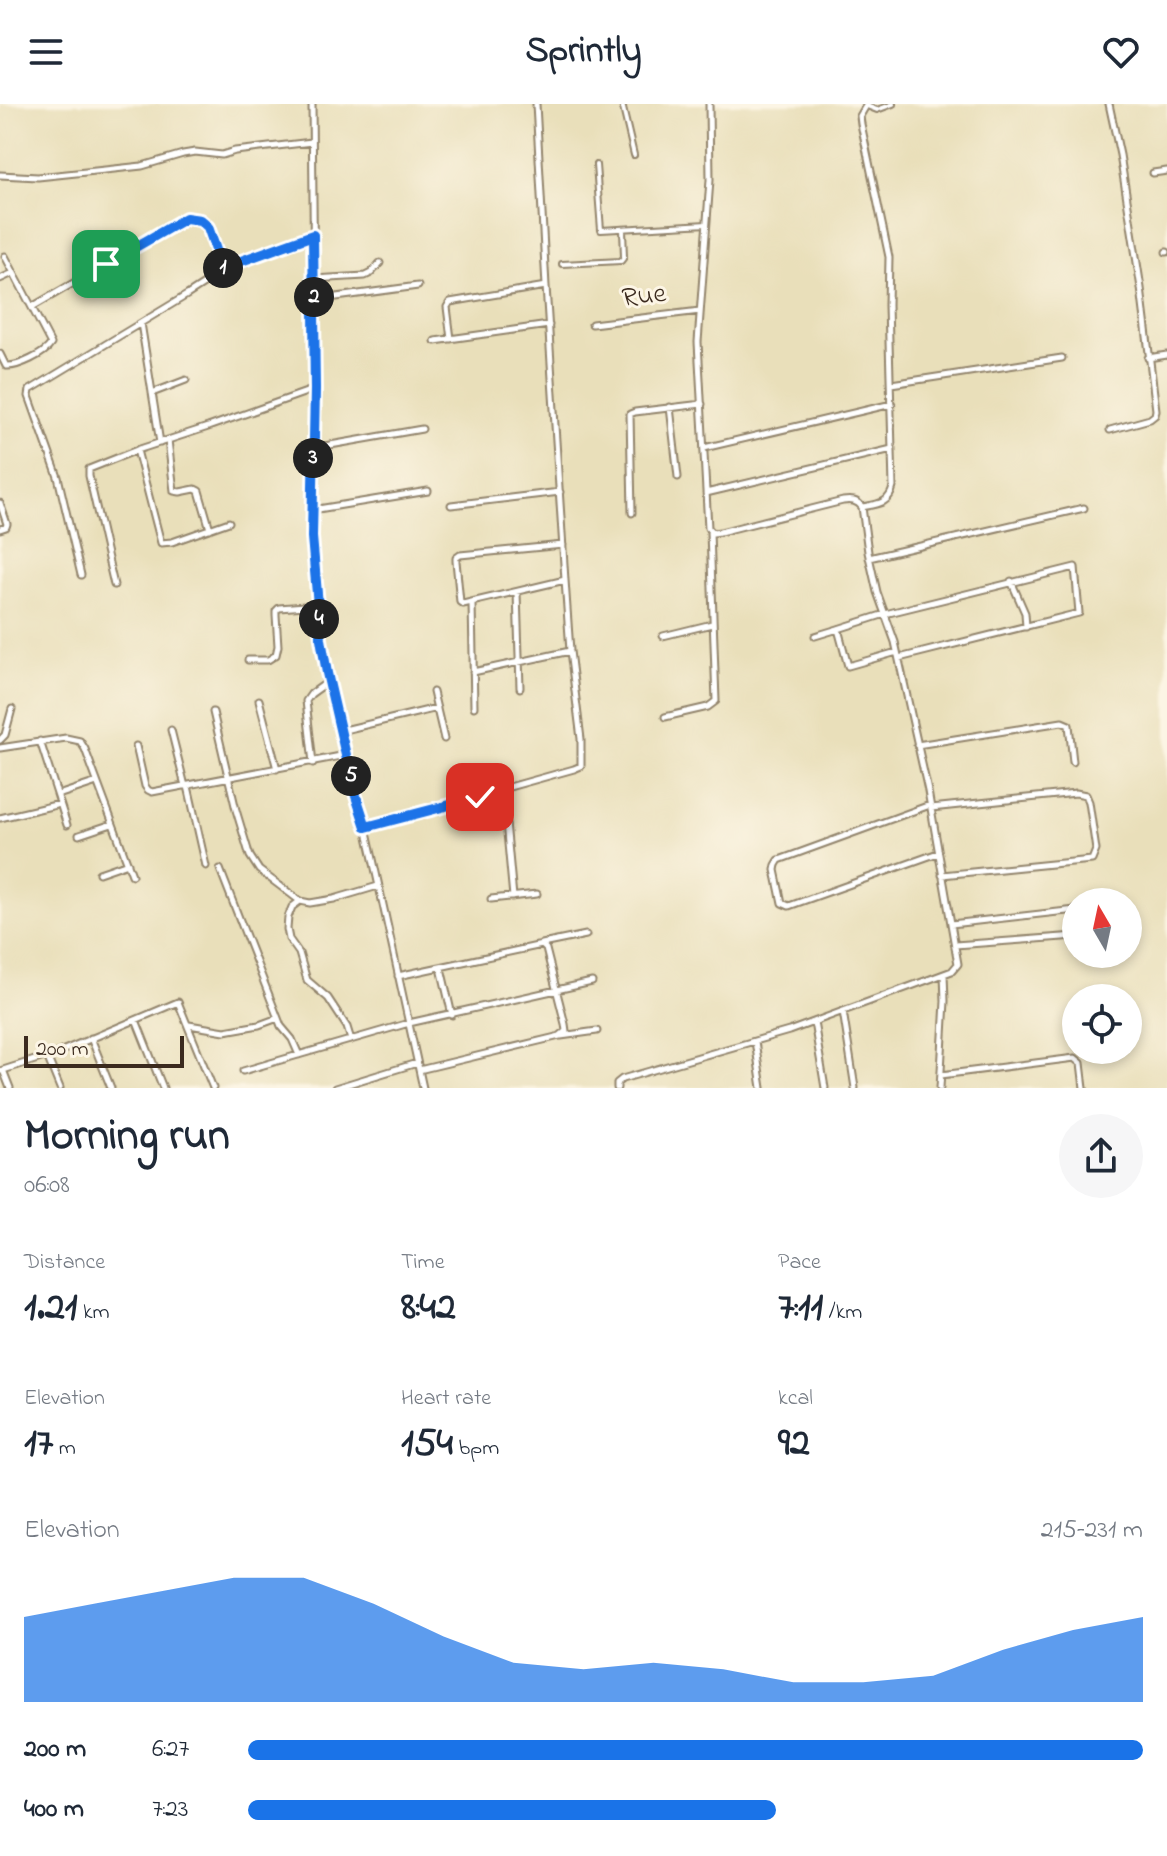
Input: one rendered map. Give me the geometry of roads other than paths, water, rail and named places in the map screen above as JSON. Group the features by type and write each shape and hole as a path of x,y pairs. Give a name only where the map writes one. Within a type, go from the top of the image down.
{"street":[{"path":"312,104 315,389 312,510 321,639 423,1088"},
{"path":"366,827 580,767 580,728 565,580 536,104"},
{"path":"622,104 634,155"},
{"path":"665,717 708,707 716,701 710,531 707,524 698,357 710,180 709,104"},
{"path":"862,507 886,500 893,487 889,257 860,116 867,105 877,110 893,104"},
{"path":"1109,104 1141,288 1155,415 1110,430"},
{"path":"0,175 38,177 105,170 142,166 195,152 222,155 312,142"},
{"path":"596,165 601,230 707,224"},
{"path":"1153,173 1167,171"},
{"path":"32,307 186,218 200,220 208,227 223,270"},
{"name":"Rue","path":"562,264 621,261 624,257 623,230"},
{"path":"81,575 58,477 29,393 233,264 313,235"},
{"path":"0,354 6,366 13,367 51,344 5,256"},
{"path":"313,279 365,276 380,263"},
{"path":"0,279 13,273"},
{"path":"314,300 418,286"},
{"path":"451,339 447,307 450,302 546,286"},
{"name":"Rue","path":"592,324 700,311"},
{"path":"141,323 160,443"},
{"path":"435,341 549,325"},
{"path":"1148,358 1167,355"},
{"path":"891,384 1062,358"},
{"path":"152,393 186,380"},
{"path":"114,585 88,472 93,466 315,389"},
{"path":"632,513 630,414 702,404"},
{"path":"704,448 892,404"},
{"path":"670,407 678,477"},
{"path":"313,448 422,429"},
{"path":"168,440 174,491 199,491 210,529"},
{"path":"706,493 892,449"},
{"path":"137,450 161,543 229,522"},
{"path":"312,510 428,491"},
{"path":"451,505 560,492"},
{"path":"617,1088 617,1083 622,1079 755,1041 957,967 930,807 898,655 869,558 862,507 851,500 843,501 720,532 710,531"},
{"path":"0,503 7,524 0,529"},
{"path":"869,558 1084,508"},
{"path":"563,545 457,556 456,561 460,602 463,604 565,580"},
{"path":"815,636 885,614 1075,567 1079,613 1026,627 848,666 838,629"},
{"path":"1011,581 1025,613 1026,627"},
{"path":"517,592 520,688"},
{"path":"472,603 474,707"},
{"path":"248,660 268,660 276,655 276,615 279,608 318,605"},
{"path":"663,636 712,624"},
{"path":"473,672 570,651"},
{"path":"313,763 306,701 329,681"},
{"path":"433,692 444,739"},
{"path":"259,700 277,769"},
{"path":"340,731 437,708"},
{"path":"0,740 5,735 12,709"},
{"path":"213,712 254,864 270,880 300,901 310,903 378,886"},
{"path":"917,745 1062,722 1069,725 1073,762"},
{"path":"171,730 206,866"},
{"path":"0,748 66,738 80,741 132,875"},
{"path":"40,741 67,825"},
{"path":"136,746 145,786 152,792 346,755"},
{"path":"58,795 97,782"},
{"path":"503,790 513,897"},
{"path":"938,853 789,906 782,903 775,870 779,860 930,807 1076,793 1086,795 1096,850 1092,860 942,875"},
{"path":"0,818 60,804"},
{"path":"79,835 112,824"},
{"path":"99,873 128,863"},
{"path":"220,869 281,1026 292,1039 299,1055"},
{"path":"491,899 537,894"},
{"path":"300,901 292,907 288,917 289,939 299,953 307,980 328,998 347,1027 351,1040"},
{"path":"951,924 1062,912"},
{"path":"398,976 586,935"},
{"path":"955,945 1062,937"},
{"path":"537,945 545,946 566,1027 565,1033 560,1036"},
{"path":"441,968 452,1015"},
{"path":"940,1088 944,974"},
{"path":"243,1071 409,1023 592,982"},
{"path":"10,1088 1,1071 47,1056 178,1002 213,1088"},
{"path":"843,1011 855,1088"},
{"path":"188,1024 225,1031 278,1018"},
{"path":"136,1020 163,1088"},
{"path":"814,1021 825,1088"},
{"path":"419,1070 560,1036 597,1031"},
{"path":"91,1038 111,1088"},
{"path":"755,1041 762,1088"},
{"path":"47,1056 60,1088"},
{"path":"941,1075 1075,1058 1081,1063 1084,1088"},
{"path":"335,1088 417,1063"},
{"path":"366,1079 369,1088"}]}
